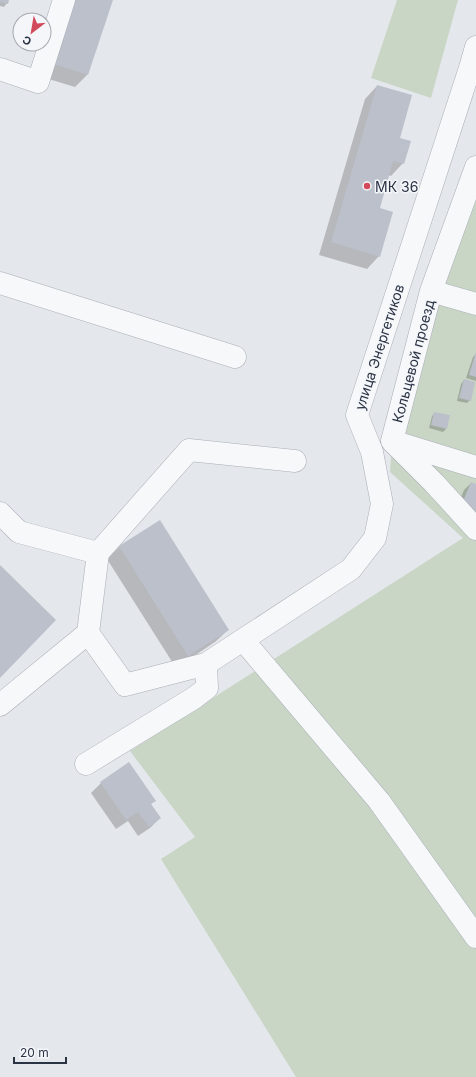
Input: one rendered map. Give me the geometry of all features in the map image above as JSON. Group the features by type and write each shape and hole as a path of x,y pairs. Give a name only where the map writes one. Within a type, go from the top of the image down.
{"street":[{"path":"0,68 38,82 64,0"},
{"name":"улица Энергетиков","path":"88,633 125,685 206,664 351,569 375,538 382,504 372,452 357,415 473,69 476,47"},
{"name":"Кольцевой проезд","path":"476,167 431,291 392,441 434,483 476,529"},
{"path":"0,283 235,357"},
{"path":"431,291 476,304"},
{"path":"392,441 476,467"},
{"path":"0,705 88,633 98,553 189,450 295,461"},
{"path":"0,514 20,532 98,553"},
{"path":"243,640 379,801 476,937"},
{"path":"86,764 194,698 207,688 206,664"}],"green space":[{"path":"397,0 458,0 431,98 371,78"},
{"path":"476,167 476,1077 296,1077 161,859 195,837 130,751 463,538 390,472 392,441"}],"building":[{"path":"0,0 9,0 8,4 0,2"},
{"path":"75,0 113,0 88,75 54,64"},
{"name":"МК 36","path":"377,85 412,95 400,138 411,141 404,164 393,161 380,208 393,212 380,257 331,242"},
{"path":"476,352 476,377 469,375"},
{"path":"464,379 475,382 471,401 459,398"},
{"path":"434,412 450,415 447,429 431,425"},
{"path":"471,482 476,484 476,512 461,506"},
{"path":"160,520 229,630 188,656 119,546"},
{"path":"0,565 56,620 0,678"},
{"path":"129,762 156,801 151,804 161,818 149,827 138,812 126,820 100,782"}],"place":[{"name":"МК 36","path":"367,186"}]}
